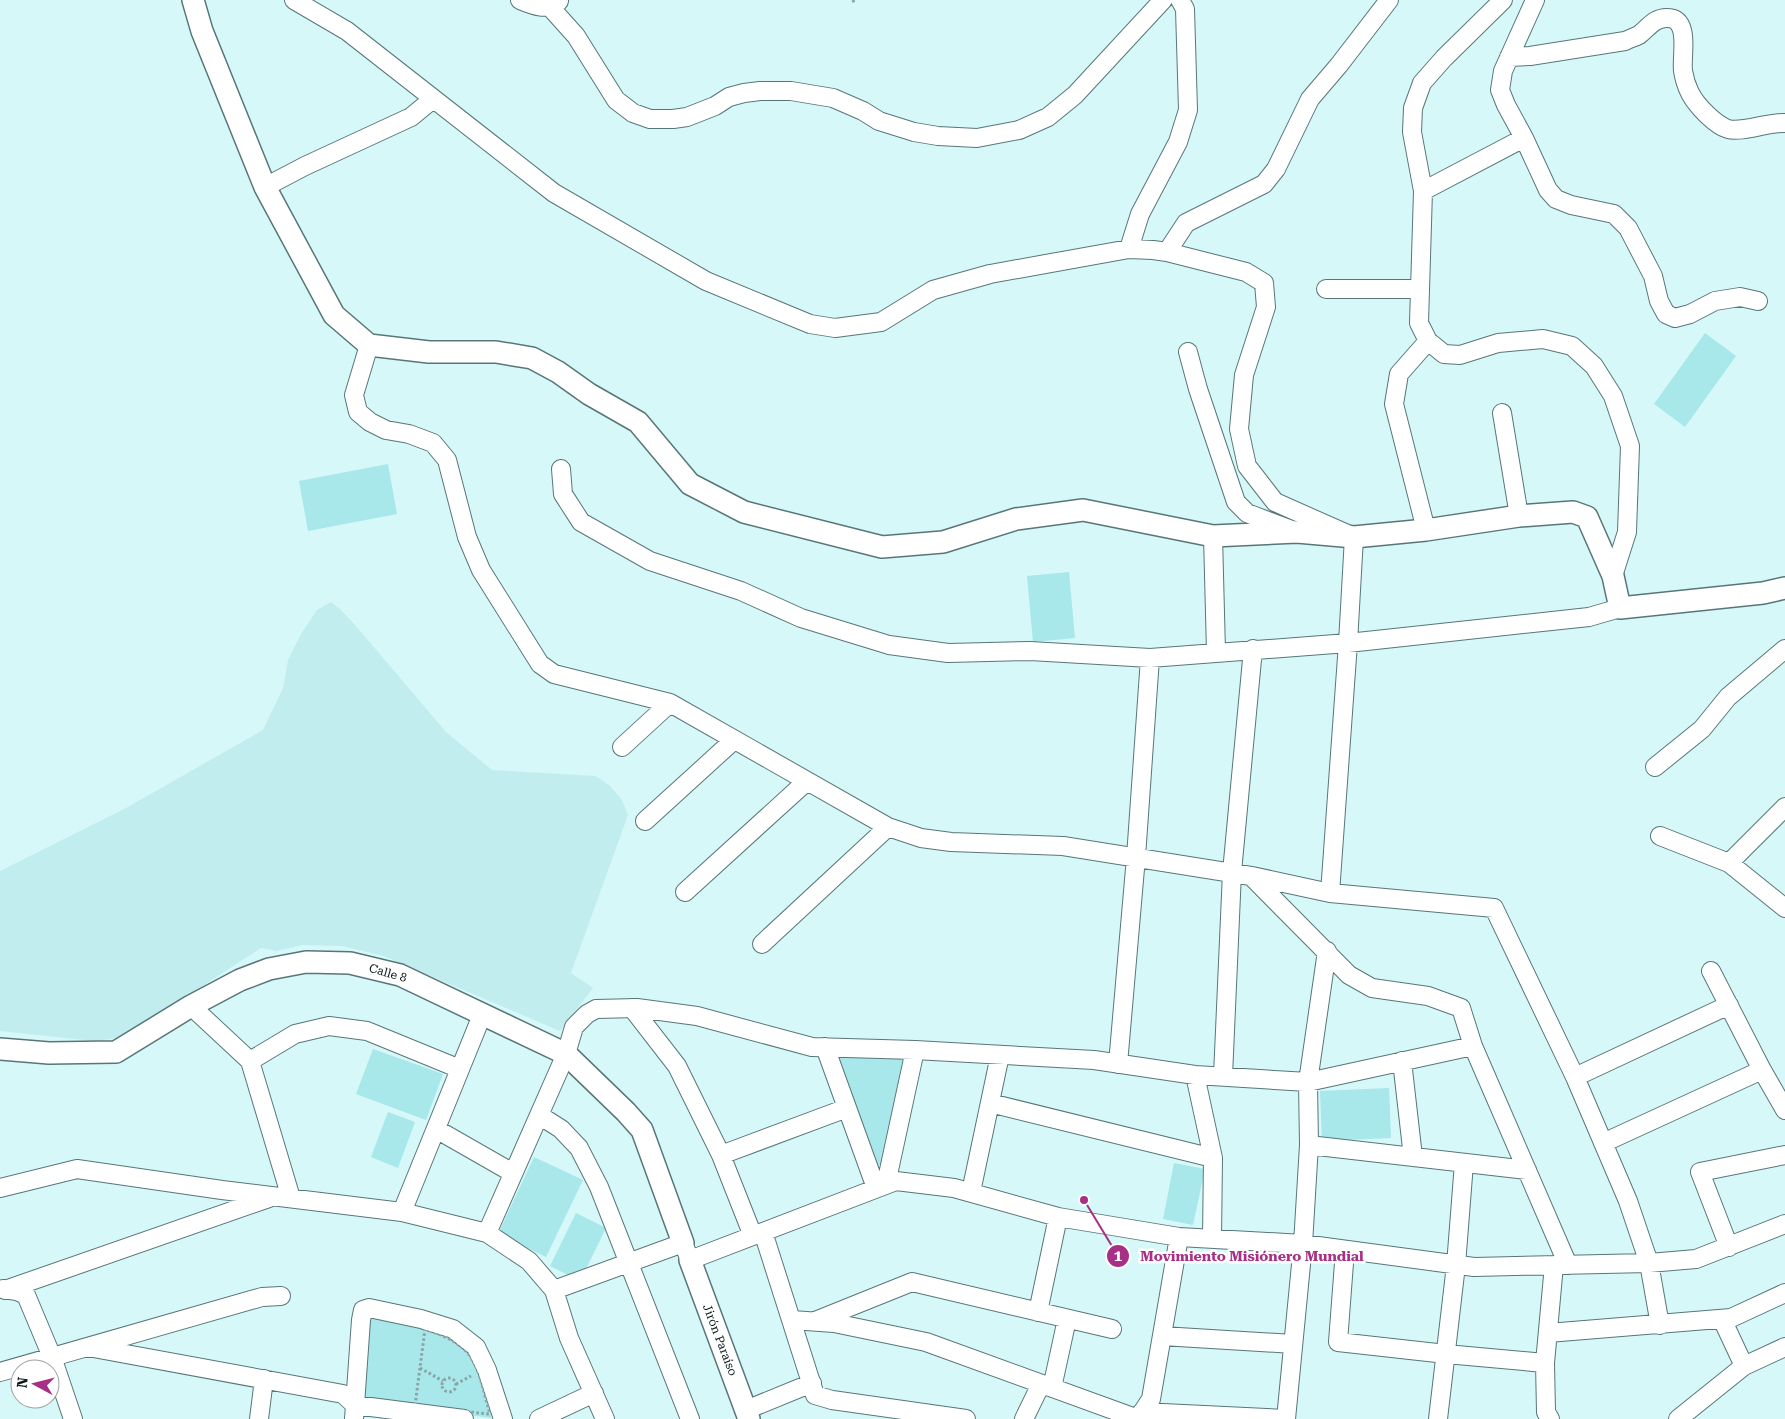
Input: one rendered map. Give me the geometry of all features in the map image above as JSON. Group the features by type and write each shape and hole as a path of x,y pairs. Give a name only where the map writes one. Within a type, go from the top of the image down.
{"street":[{"path":"193,0 202,31 265,187 334,315 369,345 429,352 496,352 532,358 638,422 690,484 744,512 882,547 943,542 1016,519 1083,510 1213,536 1297,532 1354,537 1426,530 1519,516 1573,512 1587,517 1613,576 1620,608"},
{"path":"294,0 346,31 554,193 706,281 810,324 835,328 881,322 932,290 990,274 1130,249 1167,252 1246,272 1264,283 1266,307 1244,375 1239,429 1247,466 1275,502 1354,537"},
{"path":"520,0 543,8 555,3 616,100 633,113 650,119 687,117 715,106 729,97 744,93 791,91 833,98 863,111 878,121 914,132 938,136 977,138 1019,130 1048,118 1075,96 1163,0"},
{"path":"1130,249 1140,214 1178,142 1188,110 1185,9 1180,0"},
{"path":"1167,252 1186,223 1264,184 1276,169 1310,99 1389,0"},
{"path":"1503,0 1444,58 1422,83 1413,108 1412,132 1423,191 1419,323 1428,341 1444,354 1460,355 1498,343 1543,339 1572,346 1594,366 1613,396 1630,446 1627,532 1613,576"},
{"path":"1535,0 1502,72 1500,90 1548,190 1556,199 1571,205 1614,214 1628,228 1652,276 1659,301 1666,314 1676,318 1690,314 1715,301 1740,298 1758,302"},
{"path":"1509,57 1530,56 1625,41 1639,35 1657,20 1674,19 1682,28 1684,40 1683,70 1690,93 1718,124 1731,130 1785,122"},
{"path":"265,187 305,166 411,117 433,99"},
{"path":"1423,191 1524,138"},
{"path":"1326,289 1419,289"},
{"path":"1426,530 1394,404 1399,374 1428,341"},
{"path":"369,345 354,394 358,412 370,422 386,430 409,434 433,443 447,460 467,537 482,570 528,647 540,664 554,674 670,703 888,827 921,838 951,842 1063,846 1232,872 1330,893 1494,908 1574,1077 1628,1201 1649,1262 1660,1325"},
{"path":"1188,352 1198,389 1236,502 1247,513 1297,532"},
{"path":"1502,413 1519,516"},
{"path":"561,469 564,494 581,522 650,562 741,591 801,618 889,645 948,653 1030,651 1150,658 1348,643 1588,617 1620,608 1763,593 1785,588"},
{"path":"1213,536 1216,652"},
{"path":"1330,893 1354,537"},
{"path":"1223,1076 1232,872 1253,649"},
{"path":"1655,768 1702,729 1728,697 1785,649"},
{"path":"1118,1064 1136,857 1150,658"},
{"path":"622,747 670,703"},
{"path":"645,821 734,740"},
{"path":"685,892 807,781"},
{"path":"1729,863 1785,807"},
{"path":"762,944 888,827"},
{"path":"1660,836 1729,863 1785,908"},
{"path":"1251,876 1349,975 1372,988 1428,996 1461,1008 1473,1046 1527,1170 1561,1265 1548,1333 1545,1363 1546,1412 1550,1419"},
{"path":"792,1320 834,1323 926,1342 1046,1386 1139,1417 1286,1419 1303,1244 1309,1145 1308,1082 1327,951"},
{"name":"Calle 8","path":"0,1049 49,1053 116,1052 191,1006 240,980 269,969 306,962 350,963 400,974 566,1054 626,1112 642,1130 687,1252"},
{"path":"1711,971 1762,1070 1785,1110"},
{"path":"1574,1077 1729,1005"},
{"path":"191,1006 250,1060 282,1197"},
{"path":"486,1232 566,1054 574,1027 586,1014 596,1009 632,1008 697,1016 812,1047 915,1050 1094,1060 1196,1075 1308,1082 1473,1046"},
{"path":"632,1008 676,1066 758,1234 792,1320 815,1395 909,1415 966,1419"},
{"path":"402,1212 482,1015"},
{"path":"250,1060 294,1034 329,1026 368,1031 460,1069"},
{"path":"825,1047 847,1108 881,1186"},
{"path":"881,1186 915,1050"},
{"path":"971,1192 1000,1055"},
{"path":"1402,1061 1413,1157"},
{"path":"1603,1143 1762,1070"},
{"path":"1196,1075 1213,1158 1212,1238"},
{"path":"990,1103 1213,1158"},
{"path":"721,1156 847,1108"},
{"path":"539,1115 561,1129 579,1148 599,1187 690,1419"},
{"path":"436,1129 513,1173"},
{"path":"1309,1145 1527,1170"},
{"path":"1729,1246 1700,1172 1785,1155"},
{"path":"1438,1419 1456,1265 1464,1163"},
{"path":"0,1188 77,1169 402,1212 486,1232 529,1261 554,1290 569,1338 594,1392 604,1419"},
{"path":"554,1290 628,1264 687,1252 758,1234 896,1181 954,1188 1058,1217 1179,1237 1303,1244 1474,1267 1696,1259 1785,1224"},
{"path":"3,1289 282,1197"},
{"path":"1038,1312 1058,1217"},
{"path":"1139,1417 1151,1399 1179,1237"},
{"path":"1345,1250 1338,1342 1545,1363"},
{"name":"Jirón Paraíso","path":"687,1252 748,1417"},
{"path":"812,1322 912,1282 1112,1329"},
{"path":"3,1289 17,1291 26,1295 52,1357 73,1419"},
{"path":"1548,1333 1731,1318 1785,1293"},
{"path":"0,1372 262,1297 281,1296"},
{"path":"354,1412 361,1320 363,1310 369,1308 421,1319 453,1329 476,1347 487,1370 503,1419"},
{"path":"1024,1419 1046,1386 1067,1319"},
{"path":"1722,1319 1744,1366"},
{"path":"1162,1336 1293,1344"},
{"path":"88,1347 343,1394 354,1412"},
{"path":"1679,1419 1744,1366 1785,1347"},
{"path":"259,1419 264,1379"},
{"path":"748,1417 812,1384"},
{"path":"539,1419 594,1392"},
{"path":"354,1412 464,1419"}],"path":[{"path":"424,1328 441,1334 466,1350 477,1372 489,1414 415,1406 424,1328"},
{"path":"420,1368 444,1381"},
{"path":"444,1381 443,1388 448,1391 454,1390 456,1384 477,1372"},
{"path":"444,1381 451,1378 456,1384"}],"shaded area":[{"path":"1705,333 1736,356 1685,427 1654,404"},
{"path":"388,464 397,514 308,531 299,481"},
{"path":"1069,572 1075,638 1033,642 1027,576"},
{"path":"331,602 356,626 446,732 492,770 596,776 610,786 622,800 628,815 571,973 593,988 560,1031 384,956 342,946 302,945 277,951 261,948 150,1020 118,1038 94,1041 0,1031 0,871 126,808 263,730 283,688 288,660 301,634 317,610"},
{"path":"373,1049 443,1074 426,1120 356,1094"},
{"path":"841,1055 898,1056 903,1060 905,1066 884,1162 879,1165 874,1166 839,1060"},
{"path":"1389,1088 1391,1138 1322,1141 1320,1091"},
{"path":"388,1112 415,1122 398,1168 371,1157"},
{"path":"534,1157 583,1180 546,1257 498,1234"},
{"path":"1174,1163 1205,1169 1193,1225 1163,1219"},
{"path":"576,1213 606,1228 580,1281 550,1266"},
{"path":"373,1314 442,1331 476,1356 492,1410 491,1418 359,1400 366,1319"}],"place":[{"name":"Movimiento Misiónero Mundial","path":"1084,1200"}]}
